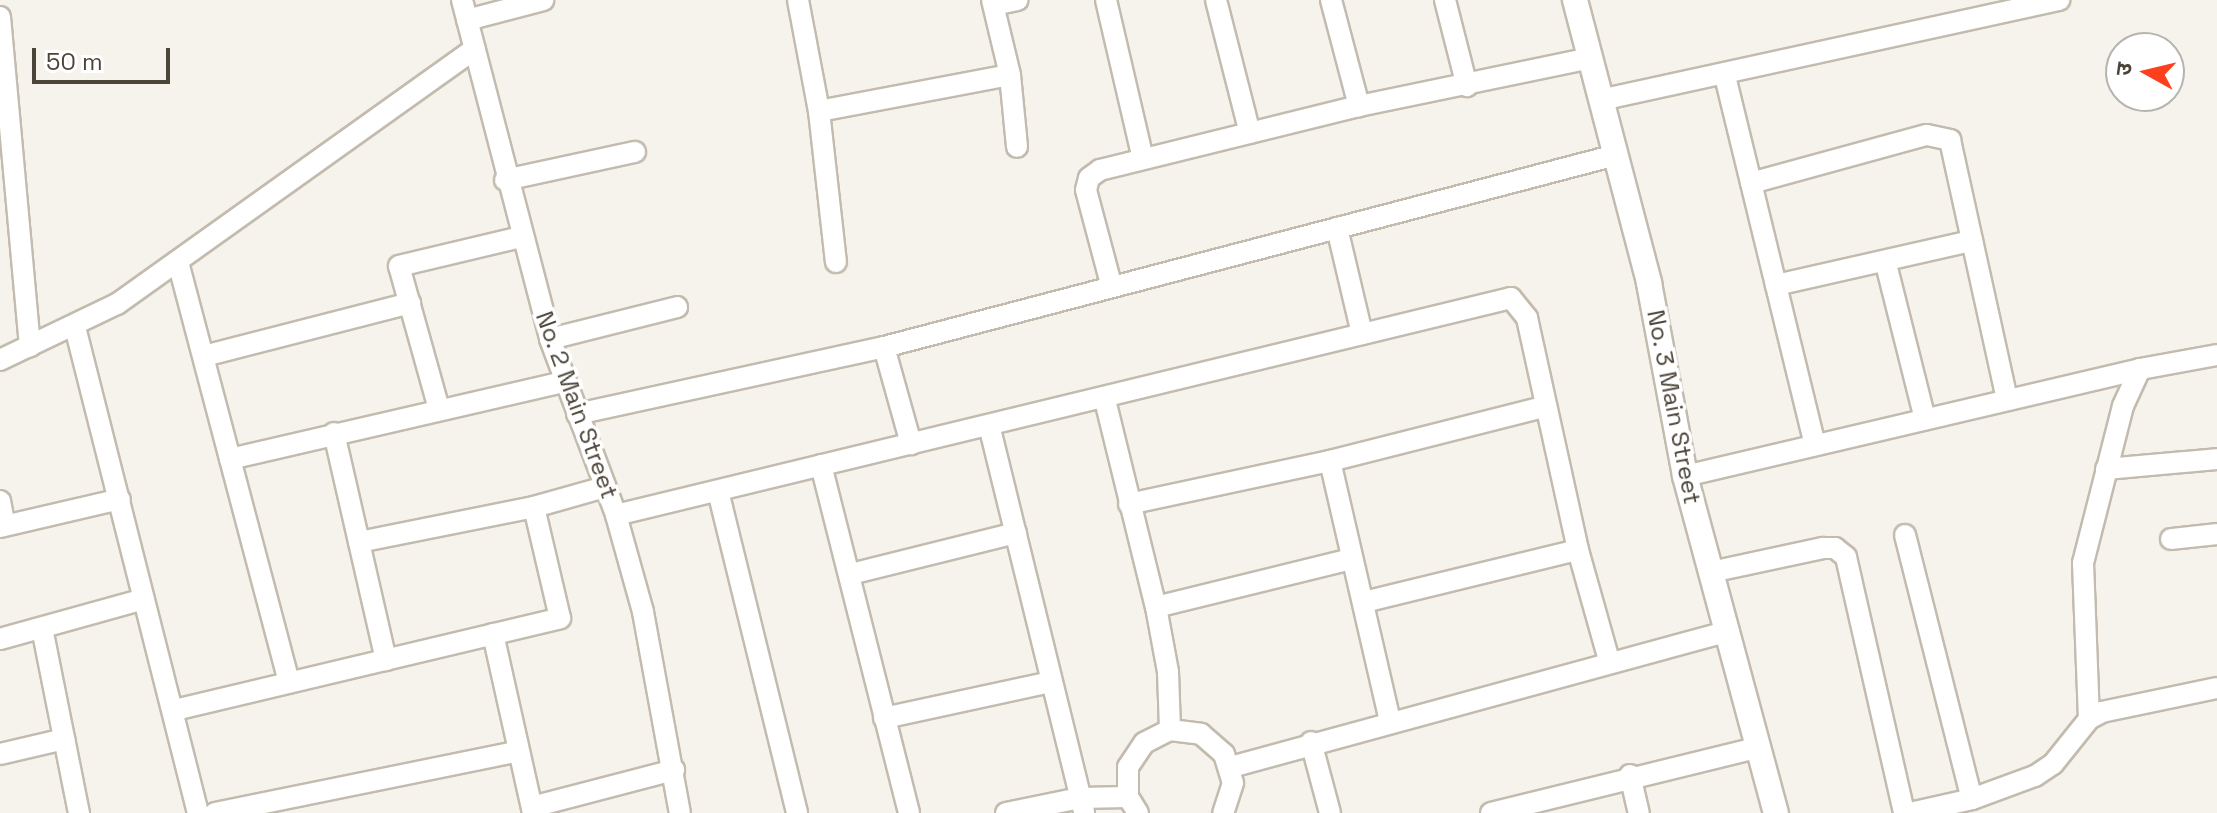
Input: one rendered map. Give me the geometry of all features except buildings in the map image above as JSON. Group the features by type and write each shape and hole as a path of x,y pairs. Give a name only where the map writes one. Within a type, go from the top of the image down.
{"street":[{"path":"465,10 543,0"},
{"path":"798,0 819,111 836,262"},
{"path":"1017,0 993,3 1010,75 1017,147"},
{"path":"1106,0 1143,159"},
{"path":"1216,0 1250,133"},
{"path":"1331,0 1359,106"},
{"path":"1445,0 1467,86"},
{"name":"No. 3 Main Street","path":"1575,0 1605,99 1649,283 1685,476 1776,813"},
{"path":"1605,99 1725,76 2059,0"},
{"name":"No. 2 Main Street","path":"465,10 505,180 550,339 563,382 616,515 643,612 680,813"},
{"path":"0,17 30,347"},
{"path":"0,360 75,327 178,262 474,49"},
{"path":"1111,284 1086,190 1089,178 1100,170 1359,106 1591,58"},
{"path":"819,111 1010,75"},
{"path":"1725,76 1815,445"},
{"path":"1751,183 1927,135 1943,136 1954,149 2007,400"},
{"path":"505,180 635,152"},
{"path":"577,414 884,347 1111,284 1616,155"},
{"path":"1337,228 1362,334"},
{"path":"439,409 399,266 521,237"},
{"path":"1776,285 1886,264 1972,241"},
{"path":"178,262 289,683"},
{"path":"1886,264 1925,419"},
{"path":"616,515 1105,400 1511,298 1527,318 1544,407 1578,550 1609,660"},
{"path":"204,356 410,303"},
{"path":"550,339 677,307"},
{"path":"75,327 175,710 198,813"},
{"path":"884,347 911,444"},
{"path":"1685,476 2140,369 2217,355"},
{"path":"2089,719 2083,563 2123,406 2140,369"},
{"path":"230,459 563,382"},
{"path":"1105,400 1156,607 1168,672 1170,730"},
{"path":"1129,504 1330,461 1544,407"},
{"path":"989,425 1082,805"},
{"path":"334,433 386,660"},
{"path":"2106,469 2217,459"},
{"path":"1330,461 1390,720"},
{"path":"821,465 909,813"},
{"path":"359,542 534,507 605,487"},
{"path":"718,491 797,813"},
{"path":"0,501 3,526 120,499"},
{"path":"175,710 560,618 534,507"},
{"path":"851,574 1016,533"},
{"path":"2171,539 2217,534"},
{"path":"1905,535 1972,799"},
{"path":"1711,572 1823,548 1842,552 1850,567 1904,813"},
{"path":"1364,602 1578,550"},
{"path":"1156,607 1352,559"},
{"path":"0,639 144,599"},
{"path":"42,628 79,813"},
{"path":"1231,767 1609,660 1729,631"},
{"path":"493,634 532,810 674,770"},
{"path":"884,718 1050,682"},
{"path":"1910,813 2021,784 2044,770 2089,719 2122,705 2217,688"},
{"path":"1006,813 1082,805 1133,805 1128,767 1144,743 1170,730 1201,734 1231,767 1233,783 1223,813"},
{"path":"0,754 64,739"},
{"path":"1311,742 1330,813"},
{"path":"1491,813 1630,775 1759,747"},
{"path":"215,813 519,751"},
{"path":"1630,775 1639,813"}]}
